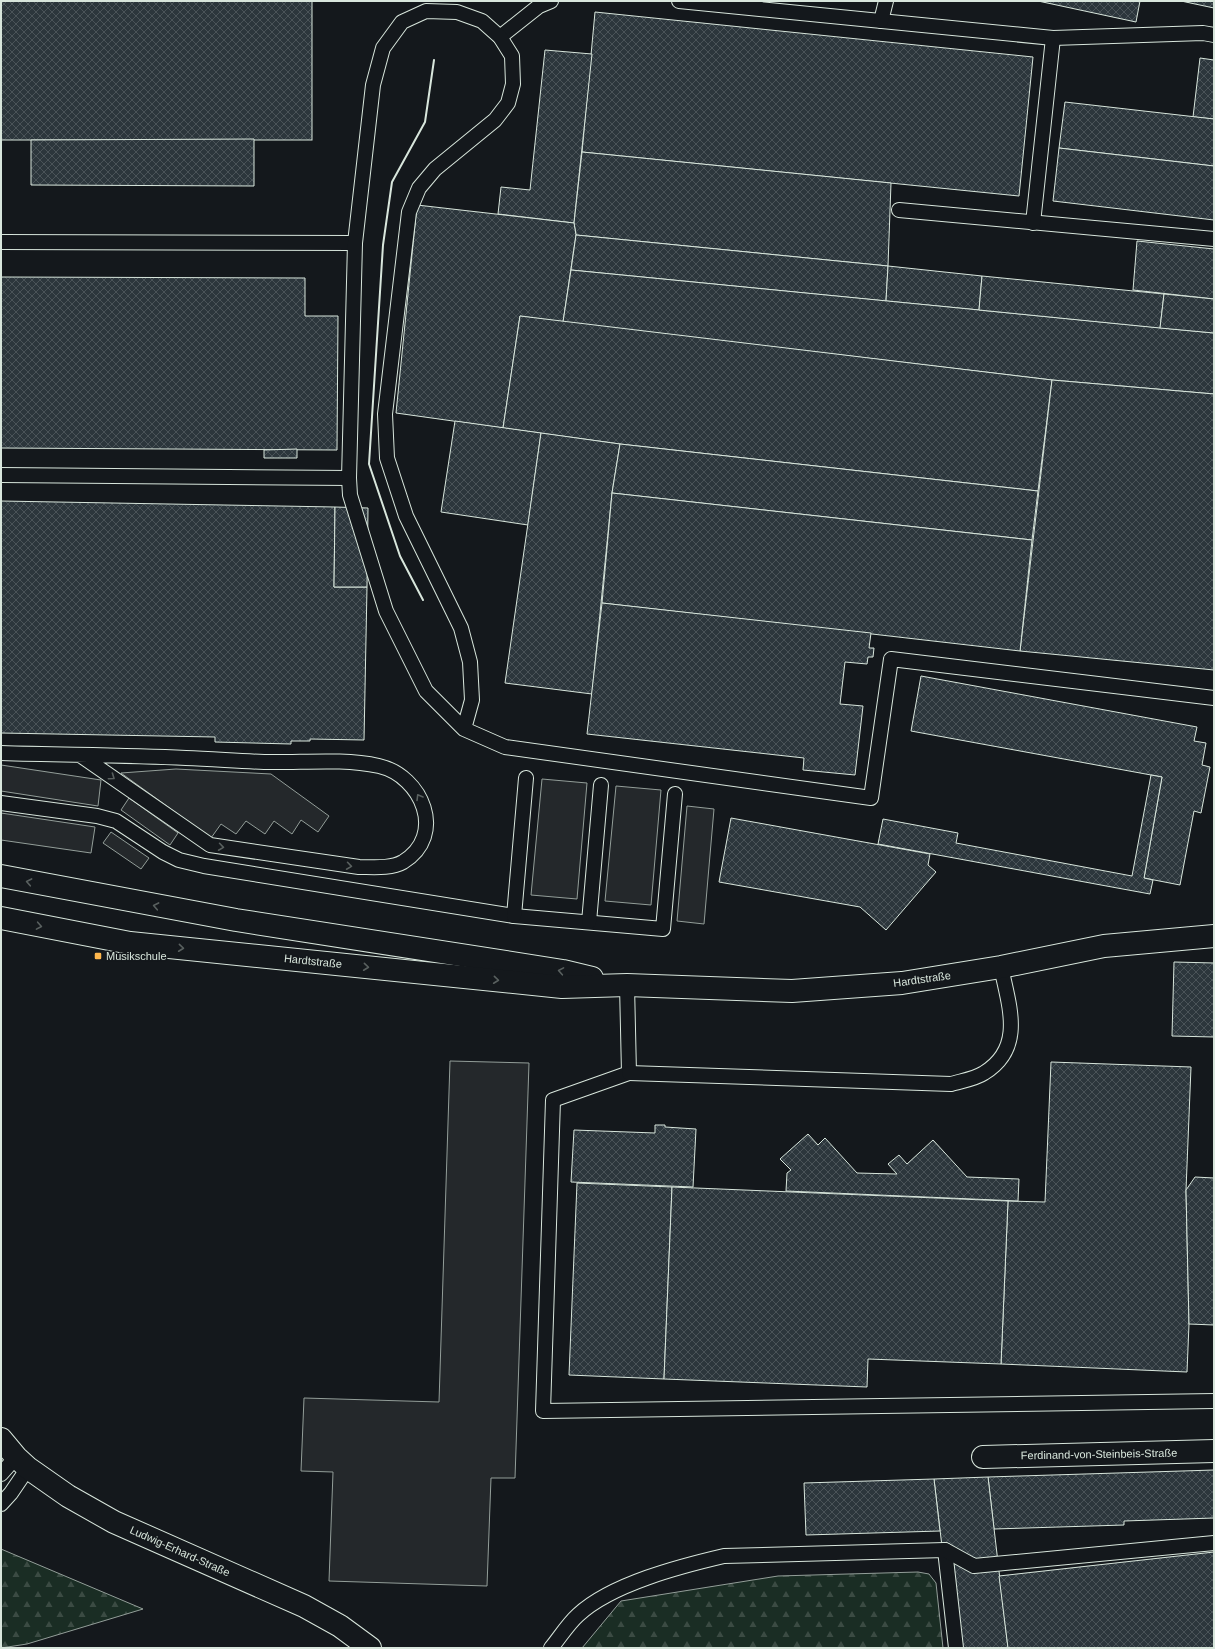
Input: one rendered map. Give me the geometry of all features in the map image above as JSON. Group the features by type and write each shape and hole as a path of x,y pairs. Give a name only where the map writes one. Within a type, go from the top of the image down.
{"street":[{"name":"Hardtstraße","path":"1,876 236,920 414,949 563,971 627,985"},
{"name":"Hardtstraße","path":"1,892 234,934 414,949"},
{"name":"Hardtstraße","path":"1,918 130,943 562,987 627,985 792,991 902,983 1001,967 1104,946 1214,936"},
{"name":"Ludwig-Erhard-Straße","path":"1,1438 22,1463 68,1496 114,1522 304,1606 340,1626 370,1648"},
{"name":"Ferdinand-von-Steinbeis-Straße","path":"983,1456 1214,1451"}],"lane":[{"path":"500,37 539,6 551,1"},
{"path":"679,1 1053,38 1203,33 1214,34"},
{"path":"881,21 886,1"},
{"path":"464,729 472,700 470,662 461,628 406,516 387,458 385,414 409,212 419,188 435,169 494,120 508,103 513,84 512,56 500,37 482,21 457,12 424,6 402,22 383,48 373,86 355,243 349,478 350,495 386,611 426,691 464,729 505,747 871,798 891,659 1214,698"},
{"path":"1033,223 1053,38"},
{"path":"899,210 1214,239"},
{"path":"1,242 355,243"},
{"path":"1,475 349,478"},
{"path":"1,754 80,755 184,758 264,762 352,762 380,767 403,777 420,796 426,814 425,835 415,852 402,862 380,867 358,867 210,845 80,755"},
{"path":"514,916 526,778"},
{"path":"589,922 601,785"},
{"path":"1,803 97,816 116,821 163,852 179,860 204,866 514,916 663,929 675,794"},
{"path":"1001,967 1012,1018 1011,1039 1002,1059 983,1074 951,1084 629,1073 553,1100 543,1411 1214,1400"},
{"path":"627,985 629,1073"},
{"path":"1,1474 22,1463"},
{"path":"1,1504 11,1493 22,1463"},
{"path":"551,1648 577,1615 593,1603 616,1590 691,1564 724,1556 945,1550 974,1566 1214,1544"},
{"path":"945,1550 956,1648"}],"green space":[{"path":"1,1549 143,1609 27,1644 1,1648"},
{"path":"918,1572 929,1574 936,1583 943,1648 582,1648 621,1601 778,1576"}],"shaded area":[{"path":"1,765 101,780 98,806 1,791"},
{"path":"176,769 271,774 329,816 318,832 301,820 292,834 274,821 265,834 246,821 236,834 221,824 211,838 121,773"},
{"path":"542,779 587,783 577,899 531,895"},
{"path":"616,786 661,790 651,905 605,901"},
{"path":"129,798 178,833 170,845 121,810"},
{"path":"687,806 714,809 704,924 677,921"},
{"path":"1,813 95,827 91,853 1,840"},
{"path":"111,832 149,858 141,869 103,843"},
{"path":"450,1061 529,1063 515,1478 491,1478 487,1586 329,1581 333,1472 301,1471 304,1398 439,1402"}],"building":[{"path":"1,1 312,1 312,140 1,140"},
{"path":"1038,1 1140,1 1136,22"},
{"path":"1181,1 1214,1 1214,8"},
{"path":"595,12 1033,57 1019,196 582,152"},
{"path":"545,50 592,54 574,223 498,214 501,187 530,190"},
{"path":"1200,58 1214,60 1214,119 1193,117"},
{"path":"1065,102 1214,119 1214,166 1059,148"},
{"path":"254,139 254,186 31,185 31,140"},
{"path":"1059,148 1214,166 1214,220 1053,201"},
{"path":"582,152 891,183 888,266 576,235 574,223"},
{"path":"417,205 574,223 576,235 563,322 520,316 503,428 396,413"},
{"path":"576,235 888,266 886,301 571,270"},
{"path":"1137,241 1214,249 1214,299 1133,290"},
{"path":"888,266 982,276 979,310 886,301"},
{"path":"571,270 1214,333 1214,394 1052,380 563,322"},
{"path":"982,276 1164,294 1160,328 979,310"},
{"path":"1,277 305,278 305,316 338,316 337,450 1,448"},
{"path":"1164,294 1214,299 1214,333 1160,328"},
{"path":"520,316 1052,380 1038,491 620,444 503,428"},
{"path":"1052,380 1214,394 1214,670 1020,651"},
{"path":"455,421 541,433 528,525 441,512"},
{"path":"541,433 620,444 612,493 592,694 505,683"},
{"path":"620,444 1038,491 1032,540 612,493"},
{"path":"297,449 297,458 264,458 264,450"},
{"path":"612,493 1032,540 1020,651 602,603"},
{"path":"1,501 335,507 334,587 367,587 364,740 310,739 310,741 291,741 291,744 215,742 215,737 1,733"},
{"path":"335,507 368,508 367,587 334,587"},
{"path":"602,603 871,633 869,648 874,648 873,657 868,657 867,664 845,662 840,704 863,706 855,775 803,770 804,758 587,734"},
{"path":"921,676 1197,727 1194,741 1206,743 1202,765 1210,767 1201,813 1194,811 1180,885 1144,878 1162,777 911,731"},
{"path":"1151,775 1162,777 1144,878 1153,880 1150,894 878,844 883,819 958,833 956,843 1132,876"},
{"path":"731,818 930,854 928,865 936,872 886,930 860,907 719,882"},
{"path":"1174,962 1214,963 1214,1037 1172,1036"},
{"path":"1051,1062 1191,1067 1186,1190 1189,1324 1187,1372 1001,1364 1008,1201 1045,1202"},
{"path":"655,1125 696,1129 693,1187 571,1182 574,1130 655,1133"},
{"path":"808,1134 818,1145 825,1138 857,1173 897,1174 888,1164 899,1155 907,1164 933,1140 967,1177 1019,1179 1018,1201 786,1191 787,1173 791,1170 780,1159"},
{"path":"1195,1177 1214,1178 1214,1325 1189,1324 1186,1190"},
{"path":"577,1183 672,1187 664,1379 569,1375"},
{"path":"672,1187 1008,1201 1001,1364 868,1359 867,1387 664,1379"},
{"path":"1214,1470 1214,1518 1124,1521 1124,1525 994,1529 988,1477"},
{"path":"988,1477 1008,1648 954,1648 934,1479"},
{"path":"934,1479 940,1531 806,1535 804,1483"},
{"path":"1214,1552 1214,1648 1008,1648 999,1576"}],"wall":[{"path":"423,600 400,556 369,464 383,245 392,182 425,122 434,60"}],"place":[{"name":"Musikschule","path":"98,956"}]}
